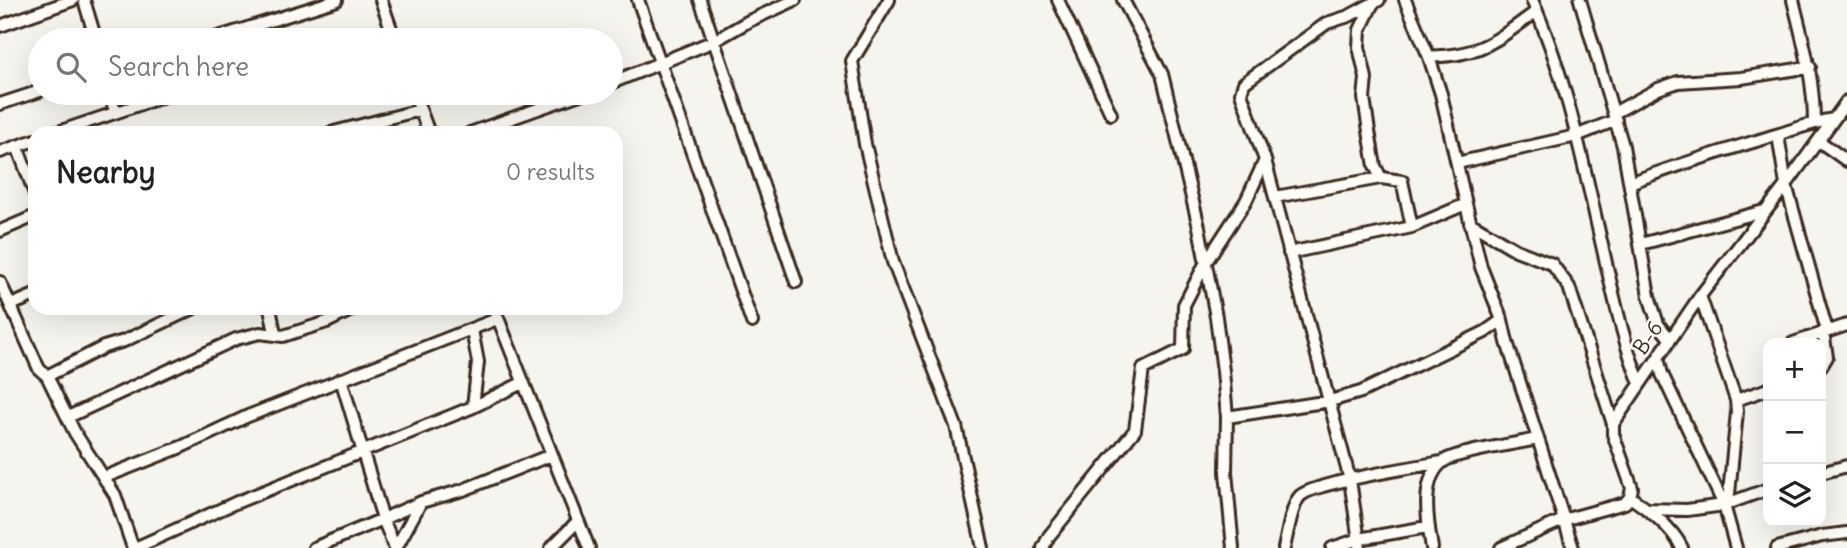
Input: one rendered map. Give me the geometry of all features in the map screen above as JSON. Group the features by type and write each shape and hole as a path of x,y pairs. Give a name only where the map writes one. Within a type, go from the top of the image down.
{"street":[{"path":"0,26 73,0"},
{"path":"84,0 92,28"},
{"path":"247,28 337,0"},
{"path":"381,0 391,28"},
{"path":"638,0 752,322"},
{"path":"700,0 796,282"},
{"path":"623,78 714,41 783,3 795,0"},
{"path":"889,0 852,61 866,144 896,272 956,426 983,548"},
{"path":"1058,0 1111,114"},
{"path":"1123,0 1162,75 1191,189 1206,262 1216,317 1227,417 1226,472 1233,548"},
{"path":"1405,0 1429,57 1448,121 1481,267 1502,320 1573,548"},
{"path":"1532,0 1552,47 1576,136 1617,312 1640,383"},
{"path":"1580,0 1615,116 1653,311 1658,324 1670,339"},
{"path":"1793,0 1810,67 1814,93 1814,122"},
{"path":"1359,544 1350,480 1330,401 1265,160 1241,93 1244,83 1327,23 1376,3"},
{"path":"1376,3 1360,30 1359,47 1366,78 1364,97 1371,147 1381,178"},
{"path":"1429,57 1463,54 1477,49 1537,11"},
{"path":"1457,163 1576,136 1658,89 1678,82 1753,76 1810,67"},
{"path":"0,104 28,95"},
{"name":"B-6","path":"1612,424 1700,296 1847,101"},
{"path":"113,105 115,112"},
{"path":"75,126 137,105"},
{"path":"418,105 426,126"},
{"path":"490,126 549,105"},
{"path":"376,126 420,110"},
{"path":"1630,183 1691,159 1814,122 1834,119"},
{"path":"1778,135 1786,185 1826,338"},
{"path":"1819,141 1847,161"},
{"path":"0,152 28,142"},
{"path":"17,146 28,175"},
{"path":"1043,548 1049,536 1135,430 1143,369 1183,349 1184,304 1206,262 1247,201 1265,160"},
{"path":"1275,197 1381,178 1402,181 1412,227"},
{"path":"1289,253 1412,227 1466,204"},
{"path":"1641,244 1764,211"},
{"path":"0,231 28,219"},
{"path":"1470,223 1516,250 1552,264 1569,287 1632,488 1625,503 1563,520 1501,548"},
{"path":"0,282 39,369 47,376 75,433 106,477 134,548 362,450 473,407 523,383"},
{"path":"1700,296 1736,400 1737,412 1726,504"},
{"path":"11,304 28,298"},
{"path":"47,376 104,347 124,341 179,315"},
{"path":"271,315 275,333"},
{"path":"68,417 236,339 260,332 283,336 341,315"},
{"path":"106,477 341,379 472,330 494,315"},
{"path":"495,315 589,548"},
{"path":"1227,417 1330,401 1362,392 1485,332 1502,320"},
{"path":"1806,338 1847,325"},
{"path":"472,330 478,362 473,407"},
{"path":"1658,358 1661,374 1726,504 1736,548"},
{"path":"341,379 383,519 396,548"},
{"path":"1736,400 1763,391"},
{"path":"1284,548 1299,497 1350,480 1538,439"},
{"path":"314,548 421,502 463,490 551,455"},
{"path":"1432,548 1427,527 1426,502 1434,475 1442,462"},
{"path":"1826,472 1847,466"},
{"path":"1648,509 1687,510 1726,504 1763,491"},
{"path":"1630,496 1648,509 1670,531 1682,548"},
{"path":"396,548 421,502"},
{"path":"551,548 579,521"},
{"path":"1332,548 1427,527"},
{"path":"1777,548 1822,536 1847,533"}]}
